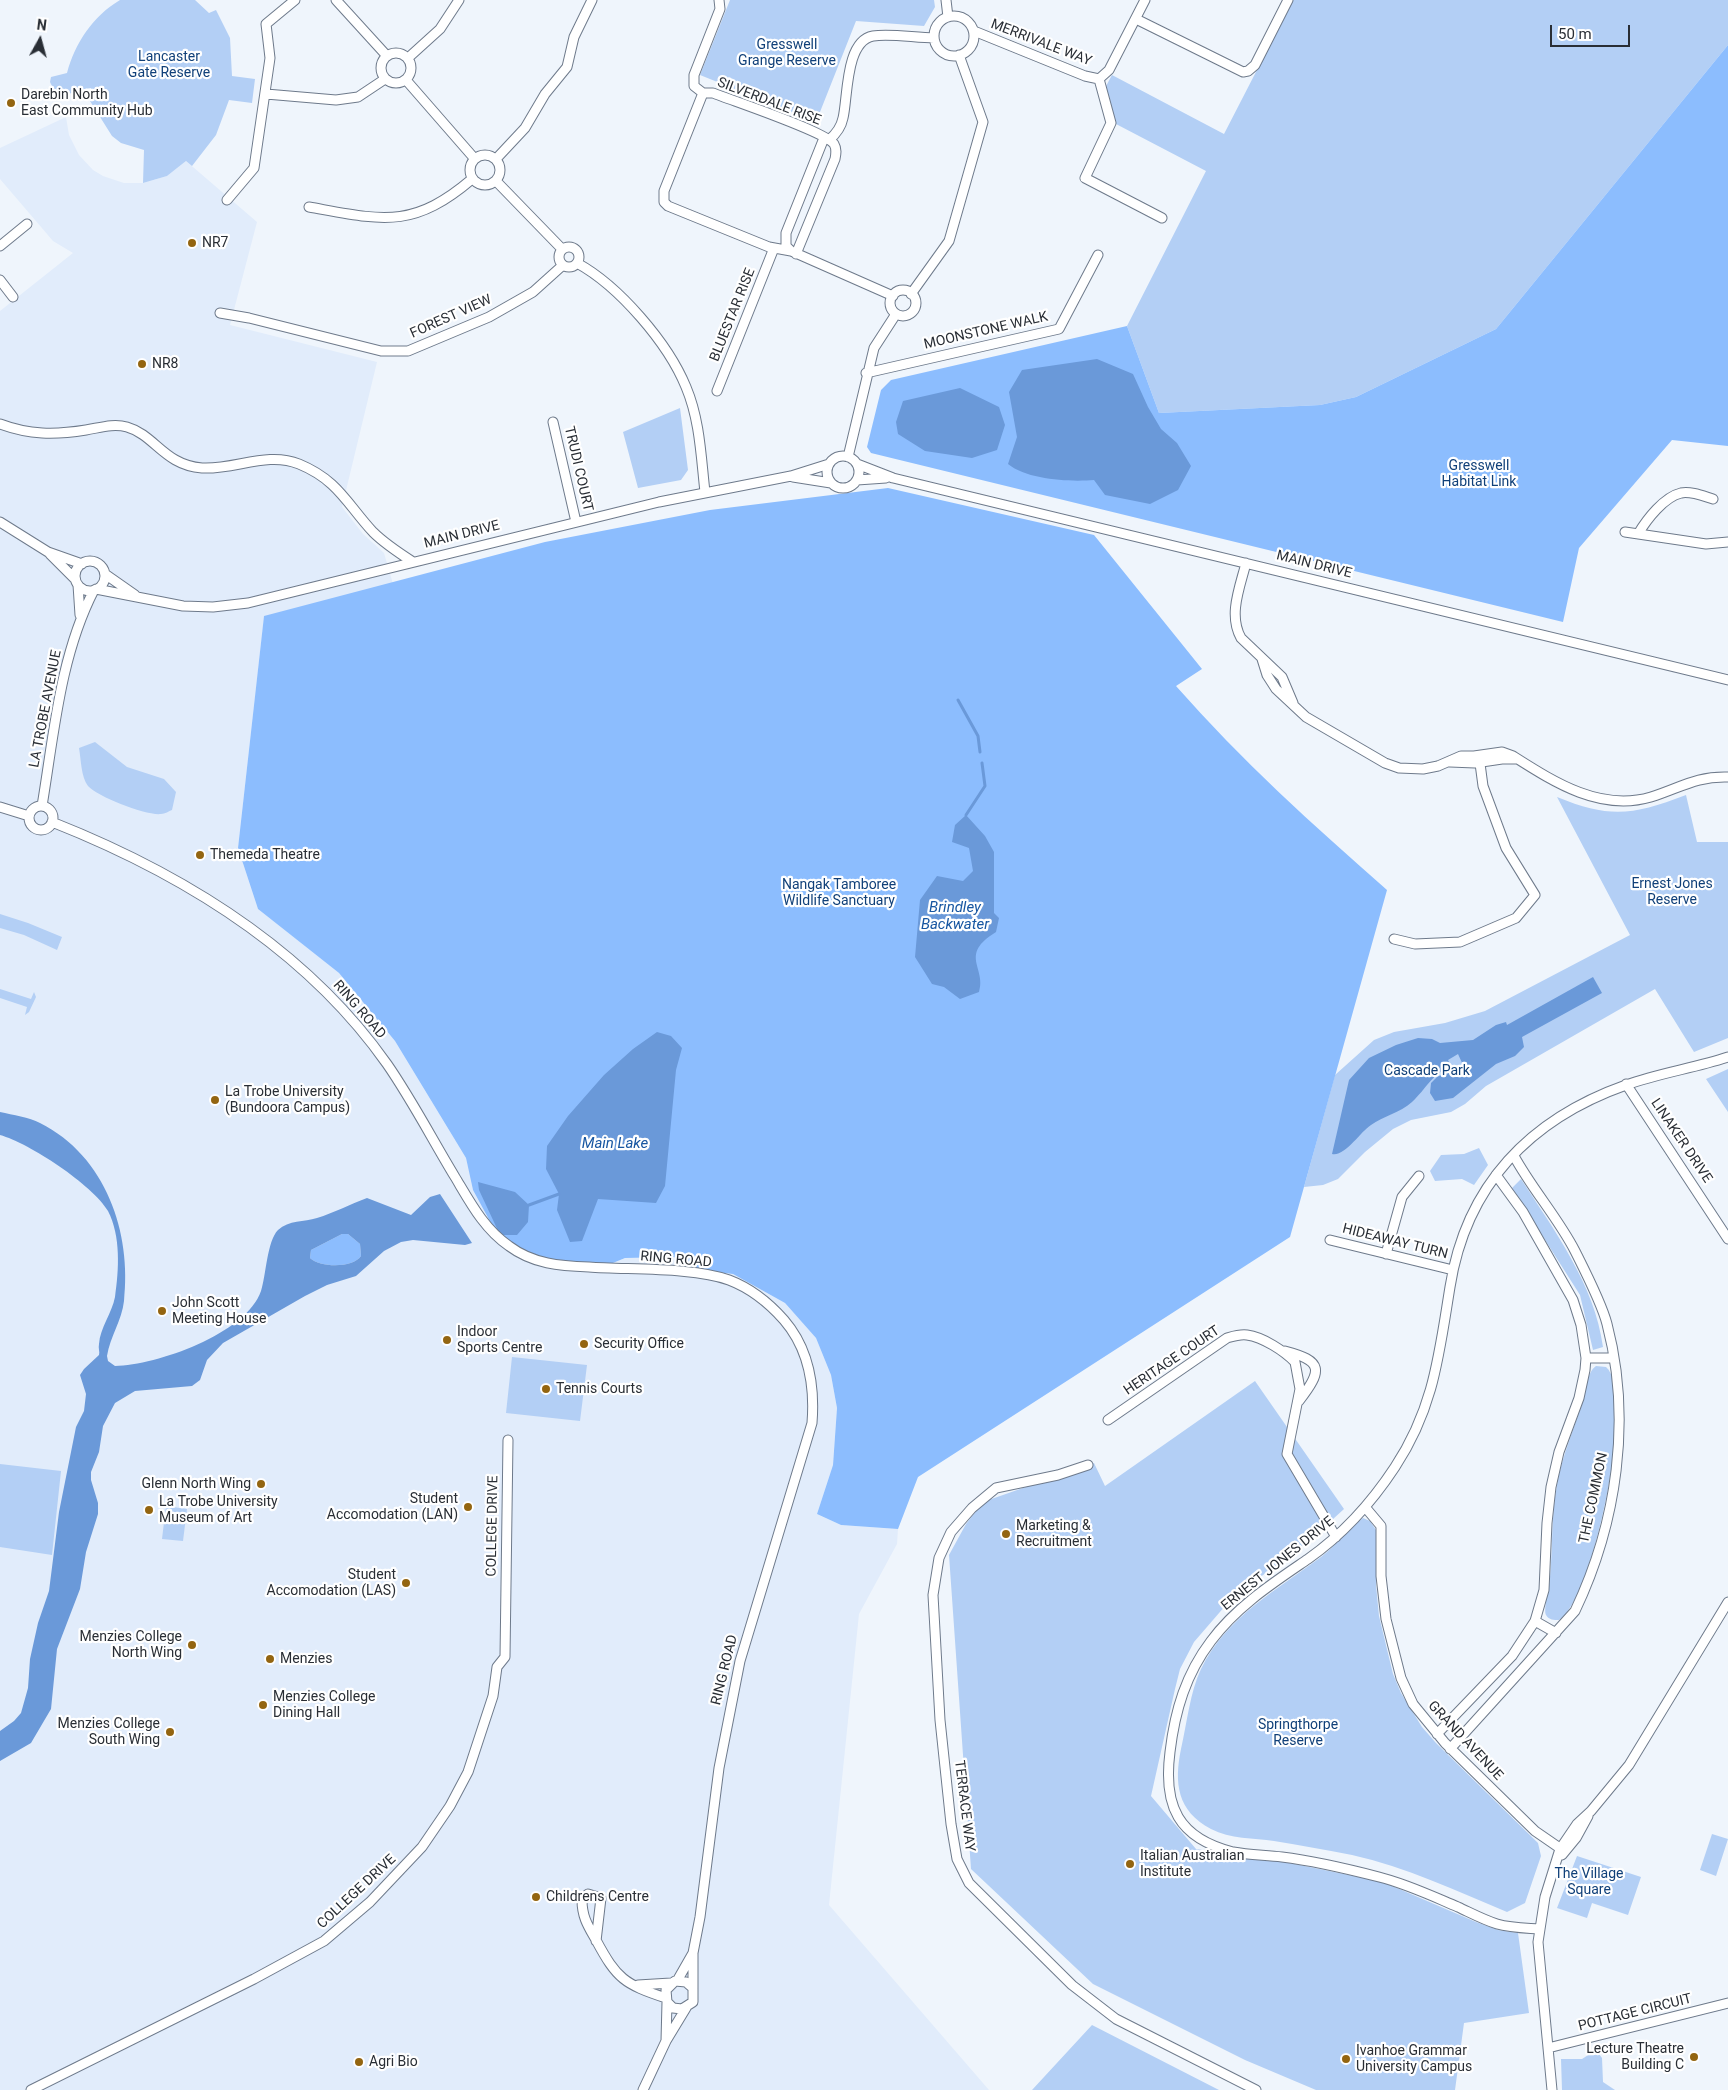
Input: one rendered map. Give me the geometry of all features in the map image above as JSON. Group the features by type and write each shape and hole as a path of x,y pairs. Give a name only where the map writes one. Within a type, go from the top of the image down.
{"street":[{"path":"228,200 254,168 270,58 266,24 295,0"},
{"path":"336,0 387,56"},
{"path":"408,58 440,29 458,0"},
{"path":"496,159 525,128 545,94 567,67 574,37 592,0"},
{"path":"719,0 720,9 694,74 694,86 703,93 664,191 664,202 668,206 774,248 793,253 892,296"},
{"path":"946,0 948,17"},
{"path":"1144,0 1109,70 1099,79 1111,123 1085,178 1162,218"},
{"path":"1136,19 1243,72 1248,71 1254,65 1288,0"},
{"path":"948,17 964,18 970,22 974,31 971,47 959,56 945,54 940,50 934,38 938,24 948,17"},
{"name":"MERRIVALE WAY","path":"974,31 1085,76 1099,79"},
{"path":"827,139 838,131 843,118 846,84 853,59 862,42 872,36 934,38"},
{"path":"397,53 408,58 412,68 406,80 396,84 385,79 381,69 387,56 397,53"},
{"path":"912,294 949,241 983,122 959,56"},
{"path":"266,94 336,100 358,97 385,79"},
{"path":"406,80 474,158"},
{"name":"SILVERDALE RISE","path":"703,93 712,93 827,139 836,152 835,159 793,253 786,246 786,232 827,139"},
{"path":"484,154 496,159 500,169 496,181 491,184 481,185 472,180 469,169 474,158 484,154"},
{"path":"309,207 366,218 416,214 451,197 472,180"},
{"path":"496,181 562,249"},
{"path":"0,246 27,224"},
{"path":"570,247 576,250 579,256 577,263 571,267 563,265 559,256 562,249 570,247"},
{"name":"BLUESTAR RISE","path":"717,392 774,248"},
{"name":"MOONSTONE WALK","path":"866,373 1059,328 1098,255"},
{"path":"577,263 622,298 647,324 678,369 687,388 696,418 705,492"},
{"name":"FOREST VIEW","path":"220,313 249,318 380,351 408,351 489,317 533,292 563,265"},
{"path":"0,280 14,297"},
{"path":"900,291 912,294 916,302 914,311 906,316 896,314 890,307 892,296 900,291"},
{"path":"848,457 866,373 874,348 896,314"},
{"name":"TRUDI COURT","path":"553,422 576,522"},
{"path":"0,424 20,432 38,434 86,430 111,425 127,427 174,460 192,466 213,468 276,459 289,461 309,468 333,484 374,533 413,562"},
{"path":"837,457 848,457 857,464 859,472 857,480 845,488 834,486 830,483 827,474 829,464 837,457"},
{"name":"MAIN DRIVE","path":"95,590 170,605 199,607 248,603 291,594 576,522 705,492 791,476 829,464"},
{"name":"MAIN DRIVE","path":"857,464 894,478 1728,680"},
{"name":"MAIN DRIVE","path":"791,476 830,483"},
{"name":"MAIN DRIVE","path":"857,480 894,478"},
{"path":"1638,534 1652,515 1676,495 1689,493 1713,498"},
{"path":"0,522 48,552 82,564 92,561 96,563 105,574 103,583 95,590 83,589 48,552"},
{"path":"1625,532 1706,544 1728,542"},
{"path":"1246,563 1236,603 1235,623 1241,638 1262,659 1270,682 1306,717 1319,726 1399,768 1423,769 1450,762 1461,756 1480,759 1502,752 1583,794 1618,802 1650,797 1707,776 1728,777"},
{"path":"77,582 76,573 82,564"},
{"name":"MAIN DRIVE","path":"105,574 140,598"},
{"name":"LA TROBE AVENUE","path":"77,582 80,618"},
{"name":"LA TROBE AVENUE","path":"42,806 60,692 80,618 95,590"},
{"path":"1394,939 1415,944 1460,942 1516,918 1535,895 1506,848 1484,786 1480,759"},
{"path":"42,806 50,811 52,822 45,829 38,830 31,826 29,816 34,808 42,806"},
{"path":"0,807 29,816"},
{"name":"RING ROAD","path":"52,822 106,844 202,896 268,941 312,978 338,1005 387,1065 481,1220 506,1244 529,1258 557,1265 682,1273 730,1280 761,1298 775,1310 797,1337 806,1355 814,1390 812,1423 740,1661 731,1698 719,1768 694,1953 674,1982"},
{"name":"ERNEST JONES DRIVE","path":"1539,1929 1493,1923 1414,1888 1373,1876 1308,1861 1245,1854 1221,1848 1194,1836 1175,1811 1170,1793 1168,1773 1173,1729 1179,1701 1196,1664 1212,1639 1238,1611 1336,1536 1365,1507 1395,1467 1422,1418 1436,1375 1457,1251 1470,1215 1496,1175 1553,1119 1626,1084 1728,1057"},
{"name":"LINAKER DRIVE","path":"1626,1084 1728,1238"},
{"name":"THE COMMON","path":"1450,1749 1575,1611 1588,1584 1610,1505 1621,1426 1614,1358 1607,1322 1575,1250 1514,1156"},
{"path":"1437,1734 1512,1656 1535,1621 1544,1590 1547,1523 1551,1487 1559,1452 1579,1398 1586,1358 1581,1325 1573,1300 1523,1212 1496,1175"},
{"path":"1386,1254 1402,1197 1419,1176"},
{"name":"HIDEAWAY TURN","path":"1330,1240 1453,1270"},
{"name":"HERITAGE COURT","path":"1108,1420 1227,1338 1248,1335 1280,1350 1307,1357 1312,1361 1315,1370 1312,1385 1297,1403"},
{"name":"HERITAGE COURT","path":"1280,1350 1295,1362 1300,1382 1287,1454 1336,1536"},
{"path":"1586,1358 1614,1358"},
{"name":"COLLEGE DRIVE","path":"31,2090 254,1979 324,1941 385,1888 422,1847 450,1806 468,1772 493,1696 497,1667 505,1657 508,1440"},
{"name":"TERRACE WAY","path":"1088,1466 1058,1475 996,1488 972,1508 951,1532 940,1558 933,1595 935,1634 940,1720 956,1859 969,1883 1091,2001 1136,2031 1256,2090"},
{"name":"GRAND AVENUE","path":"1365,1507 1381,1526 1384,1608 1400,1678 1413,1704 1450,1749 1535,1831 1563,1850"},
{"path":"1552,2090 1539,1964 1539,1929 1545,1897 1556,1862 1563,1850 1576,1838 1591,1812 1643,1744 1728,1602"},
{"path":"1535,1621 1556,1633"},
{"path":"596,1941 611,1968 622,1979 667,2000 678,2009 686,2008"},
{"path":"643,2090 666,2041 686,2008 693,2002 694,1953"},
{"path":"666,2041 666,1990 674,1982"},
{"path":"636,1986 686,1982 693,1988"},
{"name":"POTTAGE CIRCUIT","path":"1548,2048 1728,2003"}],"shaded area":[{"name":"La Trobe University (Bundoora Campus)","path":"66,117 69,135 79,155 93,170 103,176 124,183 143,183 167,176 186,161 257,222 230,325 377,362 342,507 363,534 384,553 393,584 264,617 238,848 258,909 339,973 395,1041 466,1158 473,1190 591,1272 625,1258 674,1257 690,1269 733,1274 785,1303 816,1338 831,1375 837,1408 833,1465 817,1514 841,1525 898,1529 897,1544 859,1614 829,1905 989,2090 0,2090 0,311 73,253 53,241 0,179 0,148"}],"green space":[{"name":"Lancaster Gate Reserve","path":"120,0 195,0 209,13 216,10 230,38 232,76 255,79 252,103 229,100 216,135 192,166 186,161 167,176 143,183 144,150 121,143 112,136 90,101 91,88 57,97 50,82 51,77 67,73 70,62 86,31 101,14"},
{"name":"Gresswell Grange Reserve","path":"730,0 934,0 935,7 924,26 856,21 818,117 812,120 700,75"},
{"path":"1293,0 1728,0 1728,45 1496,329 1356,397 1320,405 1159,413 1127,326 1206,171 1116,124 1105,88 1112,75 1224,134"},
{"name":"Gresswell Habitat Link","path":"1728,45 1728,446 1672,440 1579,548 1563,622 871,453 867,447 881,390 891,380 1127,326 1159,413 1320,405 1356,397 1496,329"},
{"path":"680,408 688,470 681,480 638,488 623,432"},
{"name":"Nangak Tamboree Wildlife Sanctuary","path":"888,488 1094,535 1202,669 1176,686 1226,740 1278,791 1387,890 1290,1237 918,1477 898,1529 841,1525 817,1514 833,1465 837,1408 831,1375 816,1338 785,1303 733,1274 690,1269 674,1257 625,1258 591,1272 563,1270 532,1256 504,1239 492,1225 473,1190 466,1158 395,1041 339,973 258,909 238,848 264,616 545,542 710,510"},
{"path":"95,742 127,767 164,779 176,792 172,810 161,814 154,814 134,809 102,795 88,786 83,773 79,748"},
{"path":"1686,795 1697,842 1728,842 1728,1038 1694,1052 1655,989 1486,1086 1465,1104 1451,1112 1411,1120 1393,1129 1365,1152 1338,1179 1323,1185 1304,1187 1335,1075 1374,1040 1394,1032 1445,1023 1485,1011 1630,935 1557,797 1592,809 1622,812 1651,807"},
{"path":"0,914 62,937 57,950 24,935 0,928"},
{"path":"0,989 31,999 34,992 36,997 29,1012 25,1015 27,1007 0,998"},
{"path":"1728,1069 1728,1112 1706,1079"},
{"path":"1479,1148 1488,1165 1474,1185 1462,1179 1435,1181 1430,1171 1441,1155 1464,1154"},
{"path":"1521,1179 1559,1238 1582,1280 1599,1324 1603,1347 1593,1350 1580,1295 1512,1188"},
{"path":"342,1234 348,1234 360,1244 361,1256 357,1260 344,1265 329,1265 321,1264 310,1258 311,1250"},
{"name":"Tennis Courts","path":"512,1357 587,1365 580,1421 506,1413"},
{"path":"1596,1366 1606,1367 1614,1384 1616,1414 1614,1452 1607,1495 1585,1575 1572,1604 1559,1620 1553,1620 1546,1615 1545,1608 1550,1581 1557,1485 1590,1373"},
{"path":"1255,1381 1344,1509 1309,1541 1232,1598 1194,1642 1180,1669 1151,1796 1196,1849 1280,1861 1383,1882 1476,1922 1498,1930 1518,1933 1529,2013 1464,2023 1455,2090 1316,2090 1245,2060 1093,1984 971,1869 949,1555 966,1524 983,1502 1094,1463 1105,1486"},
{"path":"0,1464 61,1471 52,1555 0,1547"},
{"path":"166,1506 187,1509 183,1541 162,1539"},
{"name":"Springthorpe Reserve","path":"1363,1518 1370,1521 1376,1530 1376,1585 1379,1616 1393,1674 1401,1693 1422,1727 1436,1743 1538,1843 1541,1856 1525,1903 1507,1912 1431,1880 1372,1860 1218,1832 1200,1822 1191,1814 1181,1795 1178,1785 1179,1761 1189,1708 1197,1678 1212,1650 1254,1605 1326,1553"},
{"path":"1712,1834 1728,1839 1716,1876 1700,1870"},
{"name":"The Village Square","path":"1577,1856 1641,1877 1628,1915 1592,1903 1587,1918 1557,1908"},
{"path":"1092,2025 1219,2090 1032,2090"},
{"path":"1596,2050 1602,2058 1603,2082 1615,2090 1562,2090 1561,2059 1582,2059"}],"water":[{"path":"1097,359 1133,374 1148,407 1161,429 1177,443 1191,466 1178,490 1150,504 1105,495 1094,480 1073,481 1038,477 1026,474 1008,464 1017,437 1009,392 1022,370"},
{"path":"960,388 999,407 1005,425 997,450 972,458 925,451 898,434 896,422 903,401"},
{"name":"Brindley Backwater","path":"966,815 985,836 994,852 994,913 999,918 996,932 978,948 976,955 980,976 979,992 960,999 944,987 932,984 915,957 920,900 937,876 963,881 973,871 969,848 952,842 955,825"},
{"path":"1593,977 1602,993 1522,1037 1524,1047 1515,1056 1496,1064 1453,1098 1435,1101 1430,1093 1431,1083 1437,1077 1463,1065 1458,1054 1448,1060 1451,1066 1433,1078 1407,1106 1371,1125 1342,1152 1332,1154 1349,1080 1369,1058 1396,1045 1418,1038 1432,1039 1440,1043 1473,1040 1496,1025 1506,1022 1507,1025"},
{"name":"Main Lake","path":"657,1032 671,1036 682,1048 676,1070 665,1186 656,1203 598,1199 582,1241 570,1242 557,1210 559,1194 546,1169 547,1146 568,1116 604,1075 633,1049"},
{"path":"0,1112 40,1123 63,1137 82,1155 98,1176 110,1199 124,1249 125,1275 123,1308 107,1356 108,1361 115,1366 153,1360 176,1353 198,1344 238,1321 252,1307 261,1291 271,1242 278,1230 287,1224 323,1216 367,1198 411,1215 430,1197 440,1194 472,1243 465,1245 413,1240 401,1242 384,1251 356,1276 327,1285 305,1296 223,1343 207,1360 200,1380 192,1386 135,1391 115,1403 103,1426 99,1452 91,1472 91,1480 98,1503 98,1514 86,1552 80,1589 57,1649 51,1709 31,1743 0,1761 0,1731 14,1721 21,1713 28,1688 30,1659 38,1623 49,1591 59,1512 76,1427 84,1411 86,1394 80,1375 99,1355 100,1338 115,1297 118,1253 115,1231 108,1211 89,1189 43,1156 12,1139 0,1135","holes":["342,1234 348,1234 360,1244 361,1256 357,1260 344,1265 329,1265 321,1264 310,1258 311,1250"]},
{"path":"478,1182 515,1192 529,1205 528,1222 517,1235 500,1235 479,1190"}],"waterway":[{"path":"958,700 978,736 980,752"},
{"path":"966,815 985,786 982,763"},
{"path":"529,1205 559,1194"}],"place":[{"name":"Darebin North East Community Hub","path":"11,103"},
{"name":"NR7","path":"192,243"},
{"name":"NR8","path":"142,364"},
{"name":"Themeda Theatre","path":"200,855"},
{"name":"La Trobe University (Bundoora Campus)","path":"215,1100"},
{"name":"John Scott Meeting House","path":"162,1311"},
{"name":"Indoor Sports Centre","path":"447,1340"},
{"name":"Security Office","path":"584,1344"},
{"name":"Tennis Courts","path":"546,1389"},
{"name":"Glenn North Wing","path":"261,1484"},
{"name":"Student Accomodation (LAN)","path":"468,1507"},
{"name":"La Trobe University Museum of Art","path":"149,1510"},
{"name":"Marketing & Recruitment","path":"1006,1534"},
{"name":"Student Accomodation (LAS)","path":"406,1583"},
{"name":"Menzies College North Wing","path":"192,1645"},
{"name":"Menzies","path":"270,1659"},
{"name":"Menzies College Dining Hall","path":"263,1705"},
{"name":"Menzies College South Wing","path":"170,1732"},
{"name":"Italian Australian Institute","path":"1130,1864"},
{"name":"Childrens Centre","path":"536,1897"},
{"name":"Lecture Theatre Building C","path":"1694,2057"},
{"name":"Ivanhoe Grammar University Campus","path":"1346,2059"},
{"name":"Agri Bio","path":"359,2062"}],"park label":[{"name":"Ernest Jones Reserve","path":"1672,892"},
{"name":"Cascade Park","path":"1427,1071"}]}
